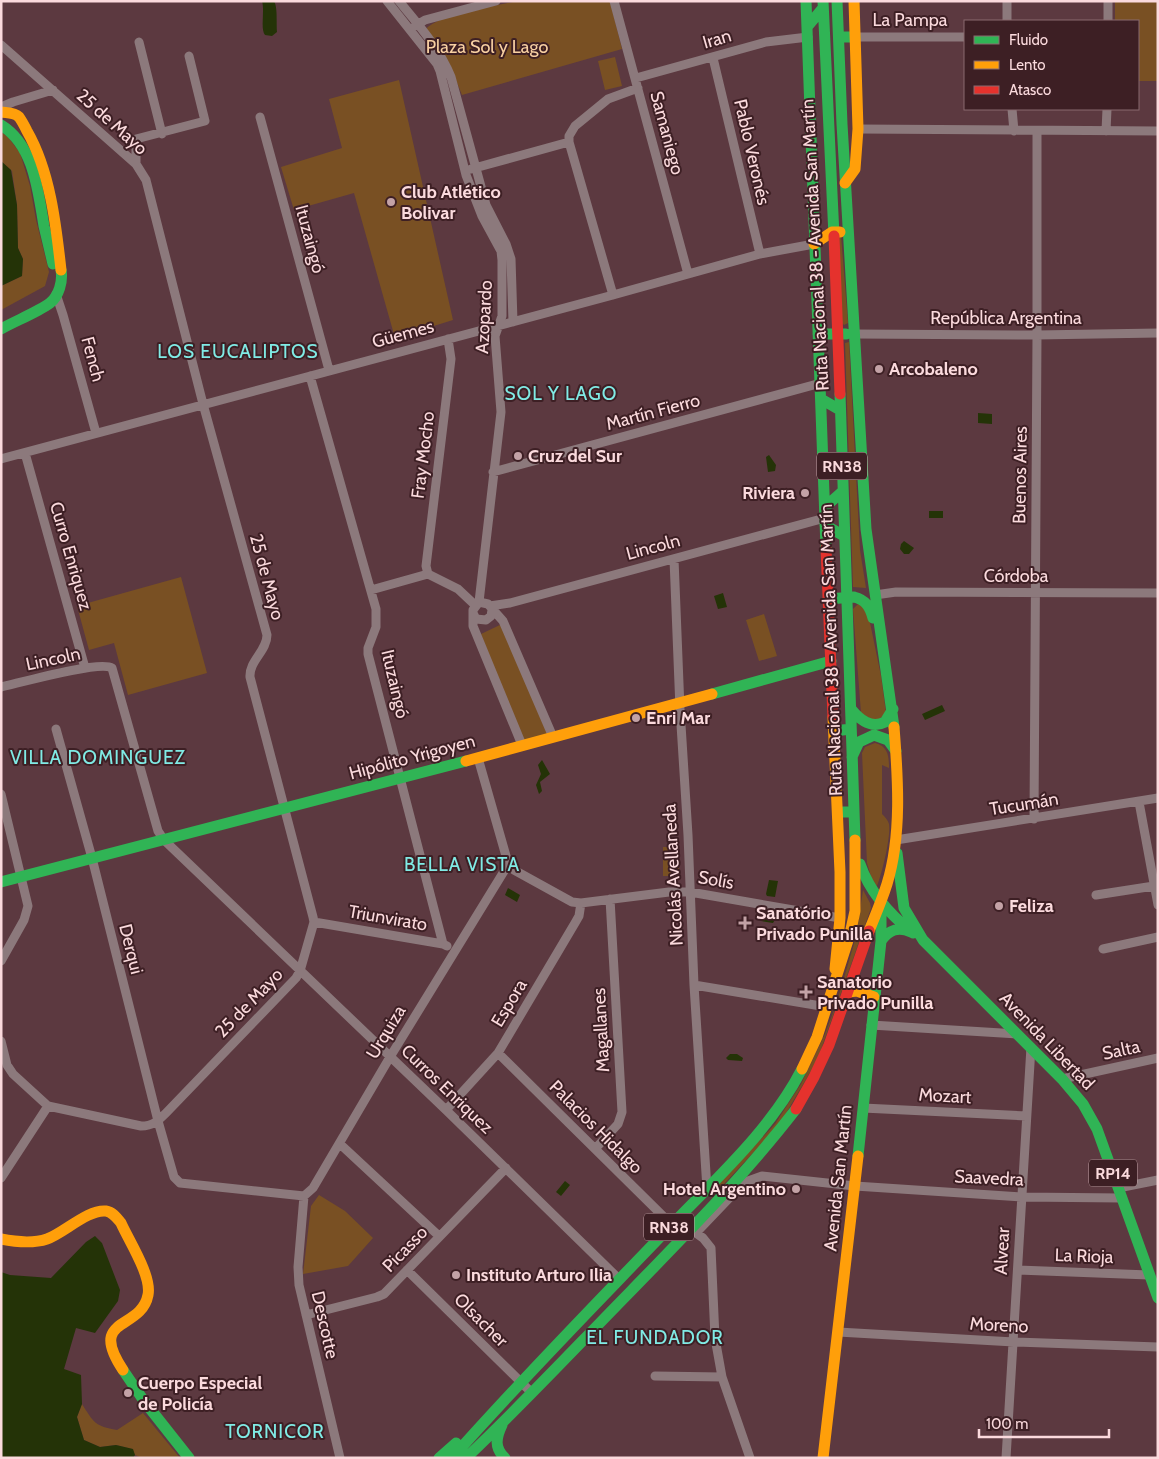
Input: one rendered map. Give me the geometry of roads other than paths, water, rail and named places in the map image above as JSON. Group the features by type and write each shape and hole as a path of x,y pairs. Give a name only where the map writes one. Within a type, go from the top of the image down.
{"main road":[{"path":"806,1 830,660 838,812 840,918 833,992"},
{"name":"Ruta Nacional 38 - Avenida San Martín","path":"837,1 845,183 866,529 893,708 897,806 896,840 887,884 848,992"},
{"path":"845,183 855,169 858,129 854,1"},
{"path":"808,32 823,5"},
{"name":"Ruta Nacional 38 - Avenida San Martín","path":"706,1189 751,1142 782,1104 807,1059 828,1007 853,922 856,878 850,597 844,536 838,334 823,5"},
{"path":"839,37 855,36"},
{"path":"1,112 13,113 19,117 35,145 42,162 62,268 61,283 56,294 48,304 1,328"},
{"path":"1,125 16,134 31,167 51,253 56,294"},
{"path":"814,244 832,232 849,232"},
{"path":"818,334 855,334"},
{"path":"821,399 840,410"},
{"path":"825,517 842,491"},
{"path":"825,517 844,536"},
{"path":"828,599 875,595"},
{"path":"850,597 863,599 869,605 878,647 887,668"},
{"name":"Hipólito Yrigoyen","path":"1,882 478,758 830,660"},
{"path":"851,709 860,720 873,725 888,720 893,708"},
{"path":"834,731 852,729"},
{"path":"852,758 860,742 874,735 888,740 896,751"},
{"path":"838,812 854,812"},
{"name":"RP14","path":"854,839 862,872 869,886 881,902"},
{"name":"Avenida Libertad","path":"896,840 904,908 923,940"},
{"name":"Avenida Libertad","path":"881,902 911,932 923,940 1018,1034 1080,1100 1090,1115 1103,1143 1157,1293"},
{"name":"Avenida San Martín","path":"823,1458 881,941 881,902"},
{"path":"881,941 888,932 897,928 911,932"},
{"path":"848,992 857,991 874,997"},
{"name":"RN38","path":"466,1458 532,1393 762,1152 796,1109 819,1067 848,992"},
{"path":"664,1255 674,1235 702,1205 706,1189"},
{"name":"RN38","path":"452,1458 520,1382 706,1189"},
{"path":"1,1239 25,1242 45,1240 98,1212 107,1211 117,1217 146,1276 148,1290 144,1306 114,1330 110,1346 116,1361 135,1389 189,1458"},
{"path":"650,1271 657,1270 696,1233"},
{"path":"580,1343 591,1321 622,1290 624,1285 619,1279"},
{"path":"439,1458 490,1414"},
{"path":"474,1458 502,1424"},
{"path":"502,1424 495,1441 497,1449 505,1458"}],"street":[{"name":"Azopardo","path":"387,1 414,26 448,68 486,205 506,244 511,259 512,322"},
{"name":"Azopardo","path":"399,1 440,71 465,170 482,216 501,250 502,316 495,336 501,412 473,626 522,745"},
{"path":"414,26 460,5 496,1"},
{"name":"Samaniego","path":"614,1 688,274"},
{"path":"1007,1 1007,20"},
{"path":"1108,1 1108,20"},
{"name":"Iran","path":"636,78 808,32"},
{"name":"La Pampa","path":"855,36 964,37"},
{"path":"139,42 162,134"},
{"name":"25 de Mayo","path":"1,45 136,164 146,180 203,404 266,635 267,640 250,671 250,677 314,922 300,971 296,978 158,1121"},
{"path":"136,164 136,139 162,134 205,121 189,56"},
{"name":"Pablo Veronés","path":"713,58 760,254"},
{"path":"613,295 569,142 569,136 575,126 608,99 638,88"},
{"path":"1,107 52,90"},
{"path":"1012,110 1014,130"},
{"path":"1106,131 1107,110"},
{"name":"Ituzaingó","path":"260,117 329,370"},
{"path":"858,129 1158,131"},
{"name":"Buenos Aires","path":"1034,819 1037,131"},
{"path":"465,170 569,142"},
{"name":"Güemes","path":"1,459 760,254 814,244"},
{"name":"Fench","path":"56,294 96,433"},
{"name":"República Argentina","path":"855,334 1037,335 1158,333"},
{"name":"Fray Mocho","path":"428,574 426,566 450,359 448,339"},
{"name":"Ituzaingó","path":"310,376 376,609 377,622 368,648 368,654 443,944"},
{"name":"Martín Fierro","path":"493,472 821,383"},
{"name":"Curro Enriquez","path":"25,453 85,668"},
{"name":"Lincoln","path":"491,608 825,517"},
{"name":"Nicolás Avellaneda","path":"674,558 679,702 688,835 694,985 706,1189"},
{"path":"371,590 428,574 458,589 475,607 479,620 486,620 491,616 491,608"},
{"name":"Córdoba","path":"875,595 896,592 1158,593"},
{"path":"475,607 485,602 503,621 553,737"},
{"name":"Lincoln","path":"1,687 85,668 105,666 112,668 158,831 164,840"},
{"name":"Derqui","path":"56,729 92,858 158,1121 174,1177 180,1183 304,1196"},
{"path":"478,758 508,863"},
{"path":"1,794 28,901 27,913 1,961"},
{"name":"Tucumán","path":"896,840 1158,798"},
{"path":"1139,802 1158,905"},
{"name":"Curros Enriquez","path":"164,840 619,1279"},
{"name":"Solís","path":"508,863 514,870 565,900 582,903 669,892 690,892 840,918"},
{"name":"Urquiza","path":"304,1196 313,1188 340,1144 390,1057 508,863"},
{"path":"1096,895 1154,886"},
{"name":"Magallanes","path":"595,1149 618,1124 622,1112 610,899"},
{"name":"Espora","path":"446,1110 498,1053 576,923 582,903"},
{"name":"Triunvirato","path":"314,922 443,944 455,950"},
{"path":"1103,949 1158,936"},
{"path":"694,985 828,1007"},
{"path":"871,1025 1018,1034"},
{"path":"1,1041 7,1065 13,1074 48,1106 141,1126 151,1125 158,1121"},
{"name":"Alvear","path":"1006,1458 1031,1047"},
{"name":"Palacios Hidalgo","path":"498,1053 672,1225"},
{"name":"Salta","path":"1062,1079 1158,1058"},
{"path":"1,1178 48,1106"},
{"name":"Mozart","path":"863,1108 1026,1116"},
{"path":"340,1144 440,1236"},
{"name":"Picasso","path":"306,1315 384,1294 506,1168"},
{"name":"Saavedra","path":"696,1233 738,1189 754,1178 762,1176 855,1186 1021,1197 1120,1193 1158,1180"},
{"name":"Descotte","path":"304,1196 298,1267 299,1286 340,1458"},
{"path":"696,1233 711,1248 714,1329 722,1377 750,1458"},
{"name":"Olsacher","path":"407,1270 532,1393"},
{"name":"La Rioja","path":"1018,1270 1149,1275"},
{"name":"Moreno","path":"838,1332 1014,1342 1158,1347"},
{"path":"655,1376 722,1377"}],"place":[{"name":"Club Atlético Bolivar","path":"391,202"},
{"name":"Arcobaleno","path":"879,369"},
{"name":"Cruz del Sur","path":"518,456"},
{"name":"Riviera","path":"805,493"},
{"name":"Enri Mar","path":"636,718"},
{"name":"Feliza","path":"999,906"},
{"name":"Sanatório Privado Punilla","path":"745,923"},
{"name":"Sanatorio Privado Punilla","path":"806,992"},
{"name":"Hotel Argentino","path":"796,1189"},
{"name":"Instituto Arturo Ilia","path":"456,1275"},
{"name":"Cuerpo Especial de Policía","path":"128,1393"}],"district":[{"name":"LOS EUCALIPTOS","path":"238,351"},
{"name":"SOL Y LAGO","path":"561,393"},
{"name":"VILLA DOMINGUEZ","path":"98,757"},
{"name":"BELLA VISTA","path":"462,864"},
{"name":"EL FUNDADOR","path":"655,1337"},
{"name":"TORNICOR","path":"275,1431"}],"park label":[{"name":"Plaza Sol y Lago","path":"487,47"}]}
